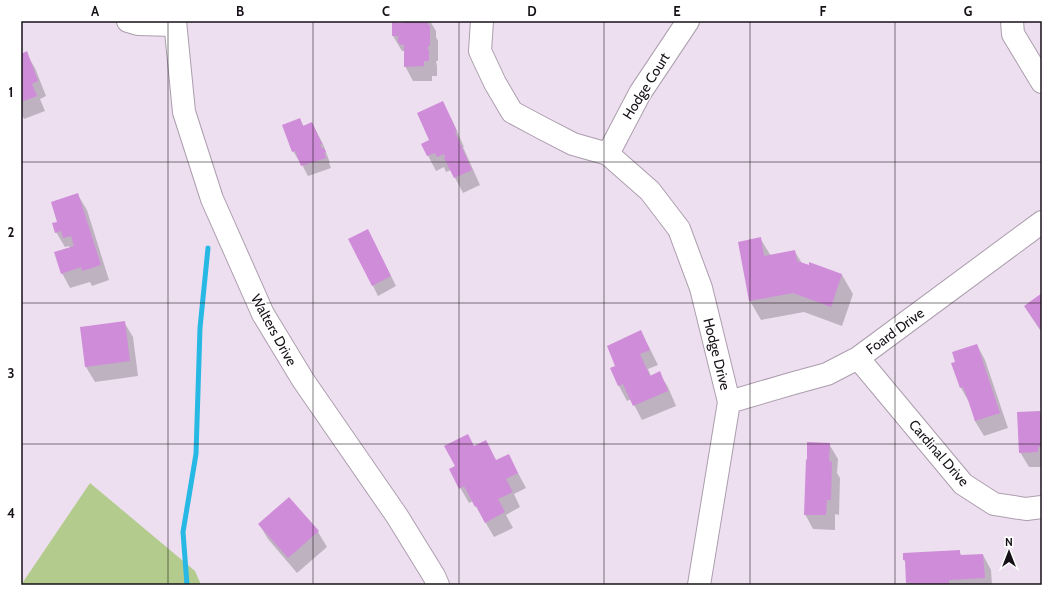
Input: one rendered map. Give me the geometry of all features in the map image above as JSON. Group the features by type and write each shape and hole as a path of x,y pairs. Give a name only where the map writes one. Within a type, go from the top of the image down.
{"street":[{"path":"128,21 138,24 175,23"},
{"path":"482,21 480,51 495,83 512,112 573,144 608,154"},
{"name":"Hodge Court","path":"608,154 640,93 688,21"},
{"path":"1012,21 1012,34 1042,82"},
{"name":"Walters Drive","path":"175,23 184,112 212,199 263,314 303,380 397,516 438,585"},
{"name":"Hodge Drive","path":"608,154 650,191 679,229 701,288 729,402 698,585"},
{"name":"Foard Drive","path":"729,402 794,382 827,374 858,358 1042,222"},
{"name":"Cardinal Drive","path":"858,358 963,484 994,504 1026,508 1042,507"}],"green space":[{"path":"90,483 195,571 201,585 21,585"}],"building":[{"path":"403,21 428,21 428,25 430,25 430,46 428,46 429,61 424,61 424,66 404,67 404,45 401,45 398,42 399,36 392,36 392,22 403,23"},
{"path":"27,51 38,81 32,84 37,96 21,102 21,54"},
{"path":"443,101 457,131 455,132 472,170 454,178 444,158 444,154 437,157 435,153 427,156 421,144 429,140 417,113"},
{"path":"300,118 303,126 312,122 322,144 320,144 322,149 324,148 326,152 324,153 326,158 301,166 295,151 292,152 282,125"},
{"path":"78,193 101,265 82,271 81,267 61,274 54,252 74,246 71,236 63,238 61,231 55,233 52,223 57,222 51,202"},
{"path":"368,229 391,276 372,286 348,239"},
{"path":"761,237 764,256 795,250 797,261 809,265 809,262 842,274 831,307 793,293 749,301 738,242"},
{"path":"1042,293 1042,327 1040,329 1024,306"},
{"path":"125,321 130,361 85,367 80,327"},
{"path":"641,330 650,350 640,354 650,376 660,371 668,391 633,406 623,384 618,386 610,368 615,366 607,346"},
{"path":"977,344 1000,413 975,421 963,387 960,388 951,363 955,362 952,352"},
{"path":"1040,411 1042,417 1042,446 1038,447 1038,452 1019,453 1017,412"},
{"path":"468,434 474,446 486,440 496,460 509,454 518,473 506,479 513,492 498,499 505,512 485,523 464,486 459,489 449,469 455,466 444,446"},
{"path":"807,442 830,443 829,461 832,462 831,500 827,500 826,515 804,515"},
{"path":"289,497 319,531 288,558 258,524"},
{"path":"960,550 960,555 983,554 985,578 949,580 949,585 911,585 910,582 906,583 905,560 903,560 903,553"}],"waterway":[{"path":"187,585 183,532 196,454 200,328 208,248"}]}
